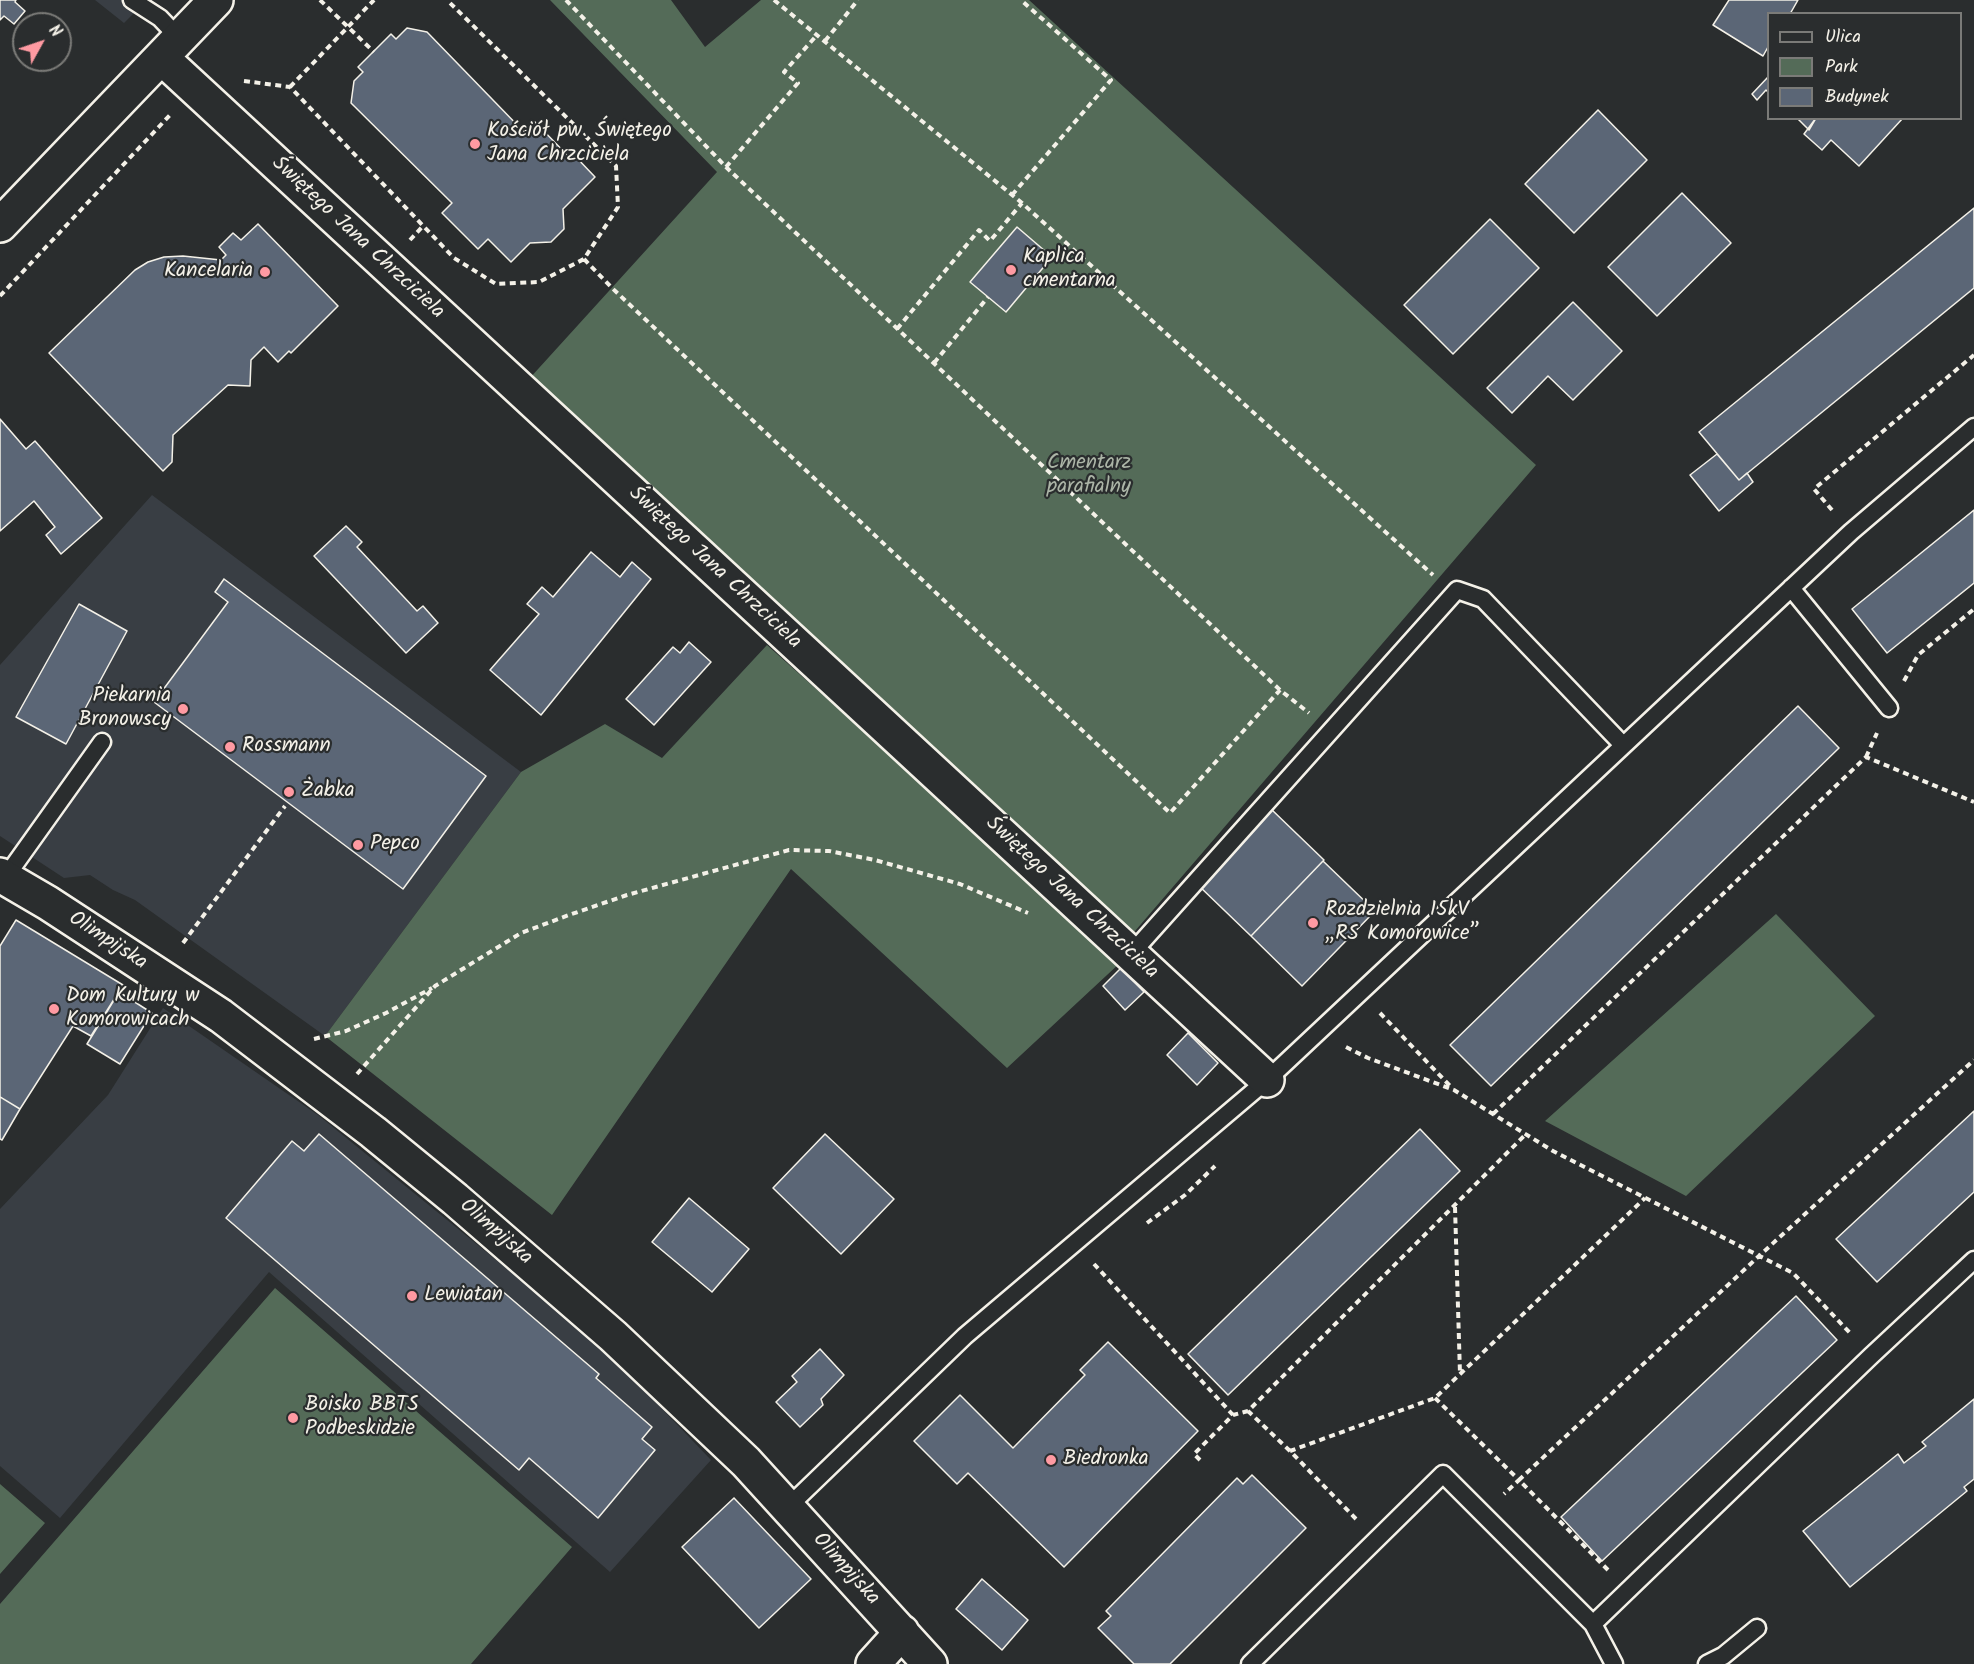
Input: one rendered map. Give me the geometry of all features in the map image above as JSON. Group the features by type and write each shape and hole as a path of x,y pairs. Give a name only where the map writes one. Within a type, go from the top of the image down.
{"street":[{"path":"0,225 216,0"},
{"name":"Świętego Jana Chrzciciela","path":"171,48 195,89 1267,1080"},
{"name":"Olimpijska","path":"2,880 48,903 221,1016 405,1157 613,1336 729,1446 788,1507 930,1664"},
{"path":"873,1664 902,1632"}],"lane":[{"path":"132,0 160,18 171,48"},
{"path":"788,1507 965,1336 1267,1080 1851,532 1974,427"},
{"path":"1791,588 1889,708"},
{"path":"1131,954 1457,590 1483,599 1623,746"},
{"path":"2,880 102,742"},
{"path":"1593,1624 1974,1260"},
{"path":"1251,1664 1443,1474 1593,1624 1614,1664"},
{"path":"1707,1664 1723,1656 1757,1628"}],"path":[{"path":"321,0 374,52"},
{"path":"290,87 374,0"},
{"path":"236,80 290,87 454,258 496,284 539,282 584,259 618,207 616,166 447,0"},
{"path":"566,0 726,167 1280,690 1317,720"},
{"path":"774,0 1022,203 1438,579"},
{"path":"825,41 858,0"},
{"path":"1012,195 1111,80 1021,0"},
{"path":"726,167 798,83 784,72 817,34"},
{"path":"0,296 195,89"},
{"path":"897,329 979,230 990,241 1022,203"},
{"path":"584,259 620,297 1170,813 1280,690"},
{"path":"934,363 988,297"},
{"path":"1851,532 1814,489 1974,355"},
{"path":"1493,1114 1866,757 1918,655 1974,609"},
{"path":"1866,757 1974,802"},
{"path":"183,943 285,806"},
{"path":"314,1040 346,1031 386,1013 521,933 627,896 789,850 829,851 875,860 960,884 1035,916"},
{"path":"355,1077 435,986"},
{"path":"1378,1011 1454,1090"},
{"path":"1318,1032 1368,1058 1454,1090 1553,1151 1793,1273 1871,1356"},
{"path":"1483,1514 1759,1256 1974,1060"},
{"path":"1200,1460 1194,1454 1233,1415 1248,1411 1526,1134"},
{"path":"1290,1451 1435,1398 1645,1198"},
{"path":"1455,1206 1460,1374"},
{"path":"1094,1264 1233,1415"},
{"path":"1435,1398 1628,1590"},
{"path":"1248,1411 1376,1539"}],"shaded area":[{"path":"95,0 147,0 124,23"},
{"path":"152,495 521,772 325,1036 135,900 113,890 90,875 64,878 0,836 0,665"},
{"path":"163,1008 318,1115 602,1346 711,1460 610,1572 269,1272 60,1518 0,1466 0,1209 108,1095"}],"green space":[{"name":"Cmentarz parafialny","path":"550,0 671,0 705,47 761,0 1029,0 1536,465 1129,938 529,379 717,172"},
{"path":"767,645 1121,962 1007,1068 791,869 552,1215 325,1036 521,772 605,724 662,758"},
{"path":"1776,914 1875,1016 1686,1196 1545,1121"},
{"name":"Boisko BBTS Podbeskidzie","path":"275,1288 572,1547 471,1664 0,1664 0,1604"},
{"path":"0,1484 45,1523 0,1574"}],"building":[{"path":"0,0 16,0 15,2 25,11 12,12 12,22 4,16 0,20"},
{"path":"1729,0 1798,0 1791,12 1767,12 1767,49 1763,56 1713,25"},
{"name":"Kościół pw. Świętego Jana Chrzciciela","path":"407,28 427,32 524,132 535,122 572,160 575,156 595,177 563,209 564,229 551,242 530,243 511,262 488,239 478,249 442,213 452,203 351,103 354,81 363,72 358,67 391,34 396,39"},
{"path":"1767,78 1767,91 1757,100 1752,94"},
{"path":"1598,110 1647,160 1574,233 1525,184"},
{"path":"1799,120 1815,120 1809,130"},
{"path":"1814,120 1901,120 1859,166 1831,140 1822,150 1804,134"},
{"path":"1682,193 1731,243 1657,316 1608,267"},
{"path":"1974,208 1974,288 1739,480 1699,432"},
{"path":"1490,219 1539,268 1453,354 1404,305"},
{"path":"258,224 338,306 291,353 289,351 278,362 264,347 251,360 250,386 228,385 173,435 172,462 163,471 49,353 135,270 148,262 164,257 183,256 221,260 226,255 219,247 233,233 241,240"},
{"name":"Kaplica cmentarna","path":"1017,227 1052,257 1006,312 970,282"},
{"path":"1573,302 1622,351 1573,400 1548,376 1512,413 1487,388"},
{"path":"0,419 26,449 35,441 102,518 61,554 46,535 55,527 34,501 0,531"},
{"path":"1717,454 1739,480 1747,473 1753,482 1719,511 1690,475"},
{"path":"1974,510 1974,583 1887,653 1852,609"},
{"path":"346,526 362,542 357,547 417,611 423,606 438,623 406,653 314,556"},
{"path":"591,552 620,577 632,562 651,579 541,715 490,670 539,614 527,604 542,587 553,597"},
{"path":"224,579 486,776 403,889 154,702 228,602 215,592"},
{"path":"79,604 127,631 66,744 16,717"},
{"path":"689,642 711,662 654,725 626,699 673,647 680,653"},
{"path":"1798,706 1839,748 1491,1086 1450,1045"},
{"path":"1271,809 1324,860 1251,936 1198,885"},
{"name":"Rozdzielnia 15kV „RS Komorowice”","path":"1323,861 1375,911 1302,986 1251,936"},
{"name":"Dom Kultury w Komorowicach","path":"16,920 123,985 91,1036 73,1026 20,1109 0,1097 0,946"},
{"path":"1121,968 1144,992 1125,1010 1103,986"},
{"path":"119,992 152,1013 120,1064 87,1044"},
{"path":"1188,1033 1218,1063 1197,1085 1167,1055"},
{"path":"0,1097 20,1109 2,1140 0,1139"},
{"path":"1974,1111 1974,1192 1877,1282 1836,1239"},
{"path":"1420,1129 1460,1171 1228,1395 1188,1354"},
{"name":"Lewiatan","path":"319,1134 599,1374 596,1378 652,1427 642,1439 655,1450 598,1518 529,1458 519,1470 226,1218 292,1141 304,1151"},
{"path":"825,1134 894,1199 841,1254 773,1188"},
{"path":"689,1198 749,1249 712,1292 652,1242"},
{"path":"1796,1296 1837,1340 1602,1561 1561,1517"},
{"name":"Biedronka","path":"1108,1342 1198,1431 1064,1567 968,1473 957,1484 914,1441 960,1395 1013,1448 1085,1375 1080,1370"},
{"path":"820,1349 844,1375 821,1399 823,1405 800,1427 776,1402 797,1382 792,1376"},
{"path":"1974,1399 1974,1479 1964,1487 1967,1491 1850,1587 1803,1531 1898,1454 1904,1463 1926,1446 1922,1442"},
{"path":"1252,1475 1306,1528 1170,1664 1134,1664 1098,1628 1111,1616 1106,1611 1237,1478 1243,1484"},
{"path":"734,1498 811,1579 759,1628 682,1547"},
{"path":"982,1579 1028,1620 1002,1650 956,1609"}],"place":[{"name":"Kościół pw. Świętego Jana Chrzciciela","path":"475,144"},
{"name":"Kaplica cmentarna","path":"1011,270"},
{"name":"Kancelaria","path":"265,272"},
{"name":"Piekarnia Bronowscy","path":"183,709"},
{"name":"Rossmann","path":"230,747"},
{"name":"Żabka","path":"289,792"},
{"name":"Pepco","path":"358,845"},
{"name":"Rozdzielnia 15kV „RS Komorowice”","path":"1313,923"},
{"name":"Dom Kultury w Komorowicach","path":"54,1009"},
{"name":"Lewiatan","path":"412,1296"},
{"name":"Boisko BBTS Podbeskidzie","path":"293,1418"},
{"name":"Biedronka","path":"1051,1460"}]}
